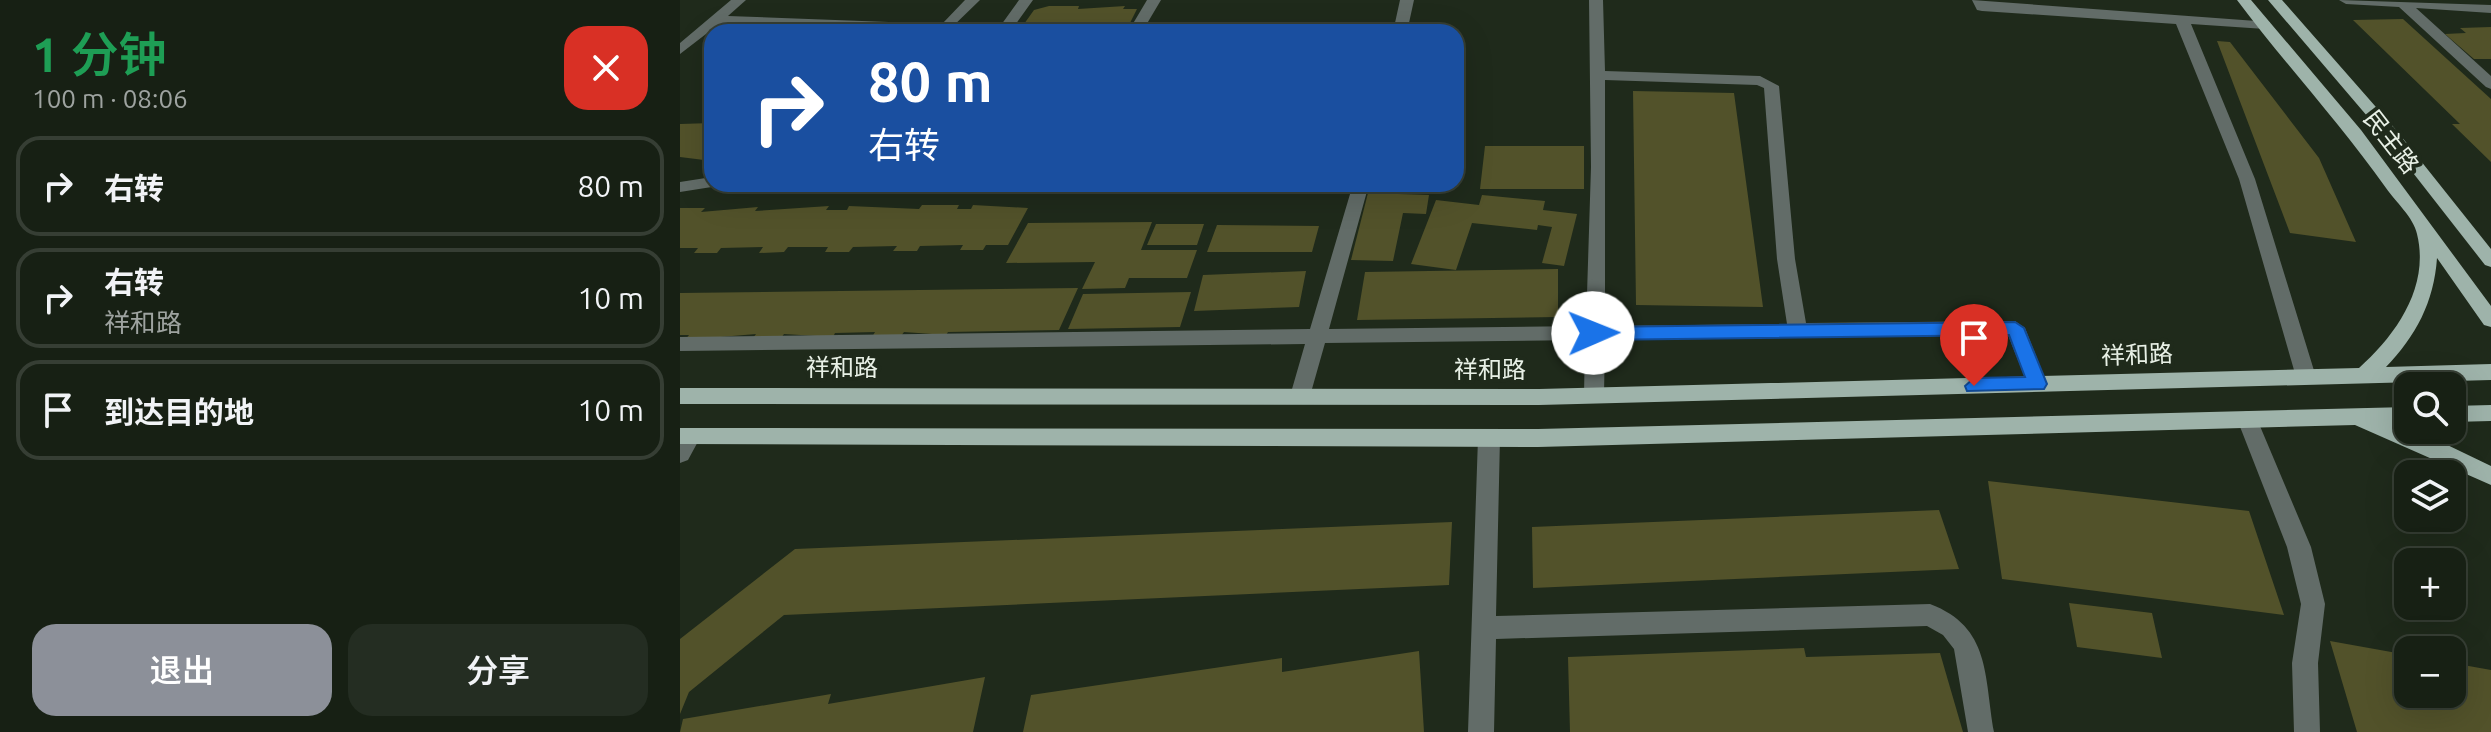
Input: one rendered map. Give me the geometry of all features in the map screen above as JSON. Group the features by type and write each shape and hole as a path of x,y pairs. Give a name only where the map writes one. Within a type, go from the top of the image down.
{"main road":[{"name":"民主路","path":"2244,0 2355,133 2491,320"},
{"name":"民主路","path":"2275,0 2391,134 2485,248 2491,261"},
{"path":"2364,375 2386,358 2415,318 2428,273 2426,228"},
{"name":"祥和路","path":"680,396 1594,395 2491,372"},
{"path":"2466,414 2491,413"},
{"path":"683,442 1489,438 2394,415"},
{"path":"2349,417 2429,446 2491,476"}],"street":[{"path":"710,24 739,0"},
{"path":"950,24 973,0"},
{"path":"1009,24 1026,0"},
{"path":"1140,24 1154,0"},
{"path":"1402,24 1407,0"},
{"path":"1594,395 1599,75 1596,0"},
{"path":"1979,0 1982,7 2265,25"},
{"path":"2346,0 2404,5 2484,6"},
{"path":"2404,5 2491,84"},
{"path":"715,20 830,24"},
{"path":"2182,20 2247,179 2306,377"},
{"path":"680,50 704,29"},
{"path":"1599,75 1760,81 1771,86 1786,259 1798,331"},
{"path":"680,187 704,183"},
{"path":"1300,396 1359,192"},
{"path":"680,344 2015,328 2037,384"},
{"path":"2247,419 2308,575 2313,604 2305,663 2307,732"},
{"path":"1481,732 1489,438"},
{"path":"1484,628 1930,615 1952,627 1966,644 1981,732"}],"building":[{"path":"1049,6 1079,6 1078,9 1125,6 1123,9 1137,9 1130,24 1024,24 1034,10"},
{"path":"2403,19 2491,99 2491,162 2452,124 2460,124 2353,20"},
{"path":"2491,27 2491,59 2474,59 2445,34 2466,33 2460,28"},
{"path":"2217,41 2230,42 2319,158 2356,242 2290,233"},
{"path":"1633,91 1734,93 1763,307 1636,305"},
{"path":"704,123 704,160 680,157 680,124"},
{"path":"1485,146 1584,146 1584,189 1480,189"},
{"path":"1368,193 1429,195 1426,214 1403,213 1393,261 1351,260"},
{"path":"1482,195 1545,201 1543,210 1577,214 1564,266 1542,263 1552,227 1538,225 1537,230 1472,223 1456,270 1411,264 1436,200 1479,205"},
{"path":"922,205 959,205 957,209 971,209 973,205 1028,208 1008,245 986,245 983,250 960,250 963,245 920,246 917,251 893,251 897,246 853,247 849,252 825,252 828,247 788,247 784,252 759,253 763,247 721,248 717,253 694,253 698,248 680,248 680,208 705,208 701,212 829,206 826,210 847,210 849,206 919,209"},
{"path":"1152,222 1141,250 1197,250 1187,278 1129,278 1125,288 1082,289 1095,262 1006,263 1028,223"},
{"path":"1156,224 1204,224 1197,245 1147,245"},
{"path":"1217,225 1319,226 1312,252 1207,252"},
{"path":"1558,269 1558,317 1357,320 1365,272"},
{"path":"1306,271 1299,307 1194,311 1203,275"},
{"path":"1078,288 1059,330 948,332 946,335 904,332 901,336 872,337 875,332 835,333 833,337 784,334 781,338 753,338 756,334 685,340 689,335 680,335 680,293"},
{"path":"1191,292 1180,327 1068,329 1083,294"},
{"path":"1988,481 2249,511 2284,615 2002,579"},
{"path":"1939,510 1959,569 1533,588 1532,527"},
{"path":"1452,522 1449,585 784,615 689,692 680,714 680,639 795,549"},
{"path":"2069,603 2152,613 2162,658 2077,647"},
{"path":"2330,641 2394,652 2394,708 2466,708 2466,666 2491,670 2491,732 2357,732"},
{"path":"1804,648 1806,657 1940,653 1963,732 1570,732 1568,657"},
{"path":"1419,651 1424,732 1023,732 1031,695 1282,658 1282,672"},
{"path":"985,677 973,732 680,732 683,719 831,694 828,704"}],"route":[{"path":"1593,333 2015,328 2037,384 1974,386"}]}
